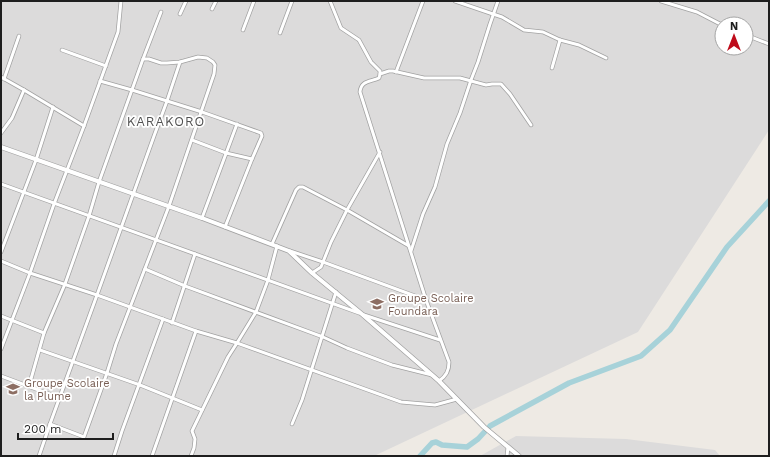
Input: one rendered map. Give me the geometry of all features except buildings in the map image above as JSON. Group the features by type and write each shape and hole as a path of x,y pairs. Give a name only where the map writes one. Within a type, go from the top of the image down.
{"street":[{"path":"1,349 54,204 68,171 118,32 121,1"},
{"path":"180,14 186,1"},
{"path":"212,9 216,1"},
{"path":"243,30 254,1"},
{"path":"280,33 292,1"},
{"path":"330,1 341,28 359,40 371,62 380,71 380,74"},
{"path":"396,72 423,1"},
{"path":"455,1 502,17 524,30 543,32 560,40 578,45 606,58"},
{"path":"411,251 423,214 435,187 447,144 460,113 498,1"},
{"path":"661,1 697,12 714,21"},
{"path":"29,386 44,333 65,284 89,216 99,182 161,12"},
{"path":"19,36 2,78 84,126"},
{"path":"754,38 769,44"},
{"path":"552,68 560,40"},
{"path":"62,50 106,66"},
{"path":"50,424 84,437 116,344 192,140 214,74 215,65 207,58 198,57 180,62 161,63 143,59"},
{"path":"39,456 180,62"},
{"path":"439,381 448,373 449,362 426,300 380,151 360,92 361,87 363,84 379,78 380,74 389,71 424,78 450,77 471,80 486,85 501,84 510,94 531,125"},
{"path":"100,81 202,112 261,133 262,136 226,226"},
{"path":"1,133 12,118 24,90"},
{"path":"1,252 36,160 53,107"},
{"path":"202,218 237,124"},
{"path":"192,140 226,153 252,159"},
{"path":"1,148 134,193 426,300"},
{"path":"312,273 321,267 331,242 347,210 380,151"},
{"path":"1,184 363,314 441,340"},
{"path":"272,244 296,190 299,187 303,187 347,210 409,246"},
{"path":"191,456 195,439 192,431 228,357 256,312 268,280 277,246"},
{"path":"289,251 312,273 363,314 439,381 487,429 519,456"},
{"path":"172,323 195,254"},
{"path":"1,261 30,273 97,295 172,323 237,343 401,402 434,405 457,400"},
{"path":"145,269 185,286 322,337 392,365 433,376"},
{"path":"292,424 302,400 336,292"},
{"path":"1,316 44,333"},
{"path":"114,456 163,319"},
{"path":"152,456 196,331"},
{"path":"40,350 140,384 202,410"},
{"path":"1,376 60,398"},
{"path":"507,456 508,447"}],"shaded area":[{"path":"1,1 769,1 769,130 638,332 374,456 1,456"},
{"path":"516,436 626,439 715,450 720,456 480,456"}],"waterway":[{"path":"420,456 432,443 436,442 442,445 467,447 478,439 490,426 569,383 641,356 670,330 727,247 769,201"}],"place":[{"name":"Groupe Scolaire Foundara","path":"377,304"},
{"name":"Groupe Scolaire la Plume","path":"13,389"}],"district":[{"name":"KARAKORO","path":"166,121"}]}
